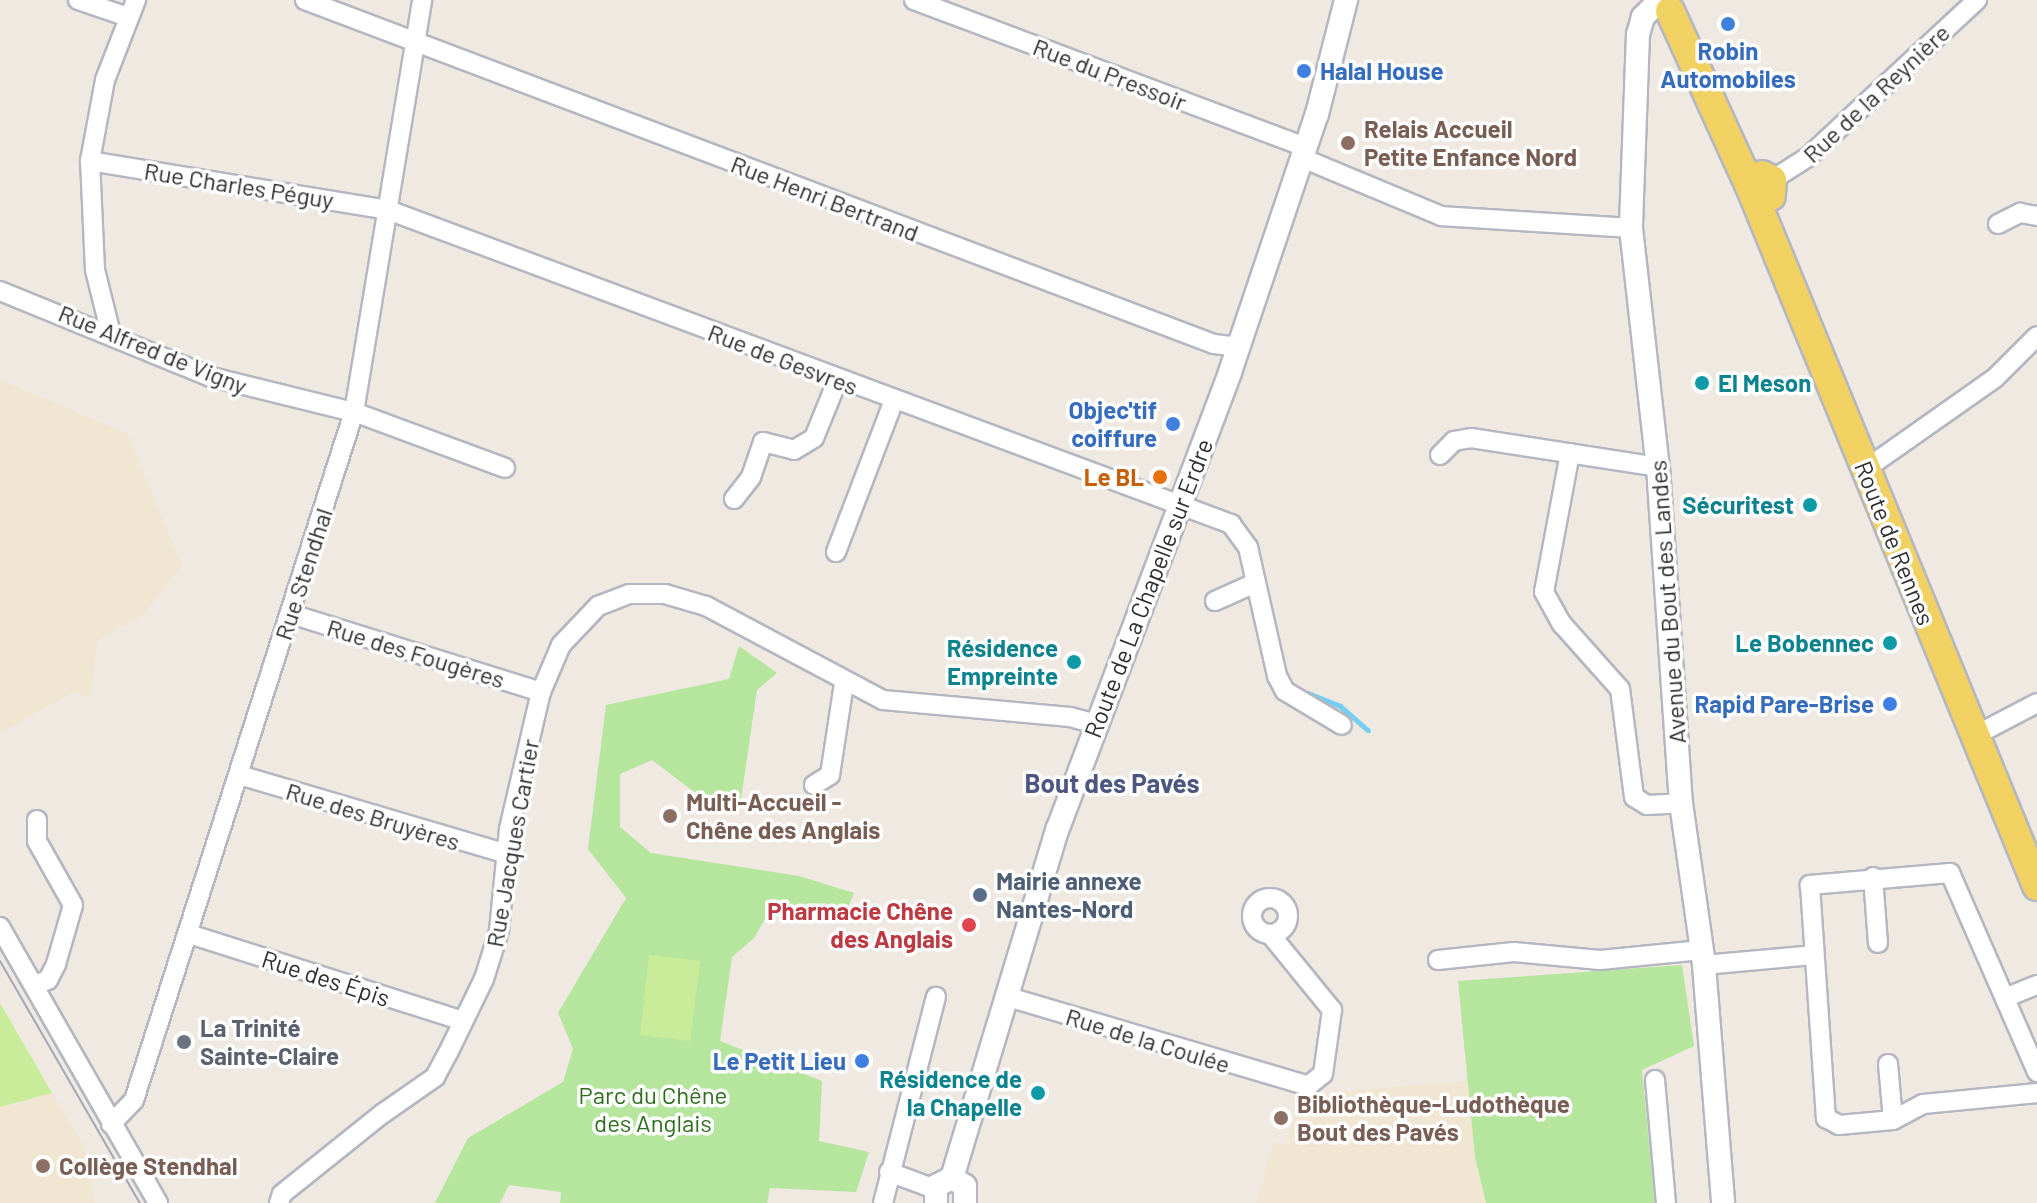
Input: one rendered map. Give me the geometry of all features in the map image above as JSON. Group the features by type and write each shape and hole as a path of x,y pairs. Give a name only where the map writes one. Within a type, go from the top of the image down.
{"main road":[{"name":"Route de Rennes","path":"1669,4 1744,143 1982,733 2037,836"},
{"name":"Route de Rennes","path":"1762,187 1877,461 1982,733 2037,886"}],"street":[{"path":"78,0 132,8 105,80 90,161 95,270 111,334"},
{"name":"Rue Henri Bertrand","path":"305,0 1214,344 1237,347"},
{"name":"Rue Stendhal","path":"111,1124 130,1110 354,412 422,0"},
{"name":"Rue du Pressoir","path":"914,0 1304,152 1441,216 1631,228"},
{"name":"Route de La Chapelle sur Erdre","path":"941,1190 1096,724 1179,508 1304,152 1346,0"},
{"name":"Rue de la Reynière","path":"1762,187 1783,178 1808,157 1977,0"},
{"name":"Avenue du Bout des Landes","path":"1669,4 1643,17 1638,34 1631,228 1658,467 1681,803 1703,957 1723,1203"},
{"name":"Rue Charles Péguy","path":"90,161 388,210"},
{"name":"Rue de Gesvres","path":"388,210 1179,508 1231,524 1244,536 1255,583"},
{"path":"1998,224 2020,213 2037,216"},
{"name":"Rue Alfred de Vigny","path":"0,291 211,377 354,412 505,468"},
{"path":"1877,461 1995,378 2037,336"},
{"path":"734,499 751,477 763,442 794,450 814,438 838,379"},
{"path":"836,552 894,400"},
{"path":"1440,455 1454,441 1471,438 1658,467"},
{"path":"1570,453 1544,592 1562,624 1620,689 1634,797 1647,805 1681,803"},
{"path":"1215,601 1255,583 1285,691 1342,725"},
{"name":"Rue Jacques Cartier","path":"279,1203 282,1194 371,1122 435,1077 493,955 504,911 516,793 541,692 561,645 585,617 615,599 648,593 706,606 844,683 883,700 1070,717 1096,724"},
{"name":"Rue des Fougères","path":"291,614 541,692"},
{"path":"814,785 830,775 844,683"},
{"path":"1982,733 2037,703"},
{"name":"Rue des Bruyères","path":"239,775 508,854"},
{"path":"34,985 48,980 56,964 73,905 37,841 37,820"},
{"path":"2037,1072 2007,997 1950,873 1873,877 1810,885 1826,1118 1839,1125 1893,1120 1923,1104 2037,1093"},
{"path":"1873,877 1878,943"},
{"path":"0,927 158,1203"},
{"name":"Rue des Épis","path":"189,934 463,1021"},
{"name":"Rue de la Coulée","path":"1005,996 1308,1086 1323,1074 1332,1010 1270,934"},
{"path":"1438,960 1520,952 1600,960 1813,955"},
{"path":"2007,997 2037,985"},
{"path":"883,1203 936,997"},
{"path":"1888,1064 1893,1120"},
{"path":"1655,1080 1666,1203"},
{"path":"889,1172 941,1190 965,1186 965,1203"}],"shaded area":[{"path":"0,380 128,434 182,566 144,614 97,641 91,697 73,692 0,733"},
{"path":"1467,1081 1486,1203 1256,1203 1274,1142 1285,1145 1300,1101 1287,1096"},
{"name":"Collège Stendhal","path":"52,1093 84,1146 95,1203 0,1203 0,1107"}],"green space":[{"name":"Parc du Chêne des Anglais","path":"739,646 777,673 757,690 739,813 718,810 652,760 620,774 620,827 651,853 799,876 854,893 843,920 772,907 754,938 732,957 720,1041 822,1081 819,1141 869,1152 856,1192 770,1188 767,1203 560,1203 561,1192 509,1185 500,1203 435,1203 468,1138 563,1082 573,1049 558,1013 626,898 588,849 606,705 729,679"},
{"path":"649,955 700,961 690,1041 640,1035"},
{"path":"1682,965 1694,1046 1642,1070 1655,1203 1486,1203 1475,1157 1458,981"},
{"path":"0,1003 52,1093 0,1107"}],"waterway":[{"path":"1308,693 1340,706 1368,730"}],"tram line":[{"path":"0,961 140,1203"}],"place":[{"name":"Robin Automobiles","path":"1728,24"},
{"name":"Halal House","path":"1304,71"},
{"name":"Relais Accueil Petite Enfance Nord","path":"1348,143"},
{"name":"El Meson","path":"1702,383"},
{"name":"Objec'tif coiffure","path":"1173,424"},
{"name":"Le BL","path":"1160,477"},
{"name":"Sécuritest","path":"1810,505"},
{"name":"Le Bobennec","path":"1890,643"},
{"name":"Résidence Empreinte","path":"1074,662"},
{"name":"Rapid Pare-Brise","path":"1890,704"},
{"name":"Multi-Accueil - Chêne des Anglais","path":"670,816"},
{"name":"Mairie annexe Nantes-Nord","path":"980,895"},
{"name":"Pharmacie Chêne des Anglais","path":"969,925"},
{"name":"La Trinité Sainte-Claire","path":"184,1042"},
{"name":"Le Petit Lieu","path":"862,1061"},
{"name":"Résidence de la Chapelle","path":"1038,1093"},
{"name":"Bibliothèque-Ludothèque Bout des Pavés","path":"1281,1118"},
{"name":"Collège Stendhal","path":"43,1166"}],"district":[{"name":"Bout des Pavés","path":"1112,783"}]}
